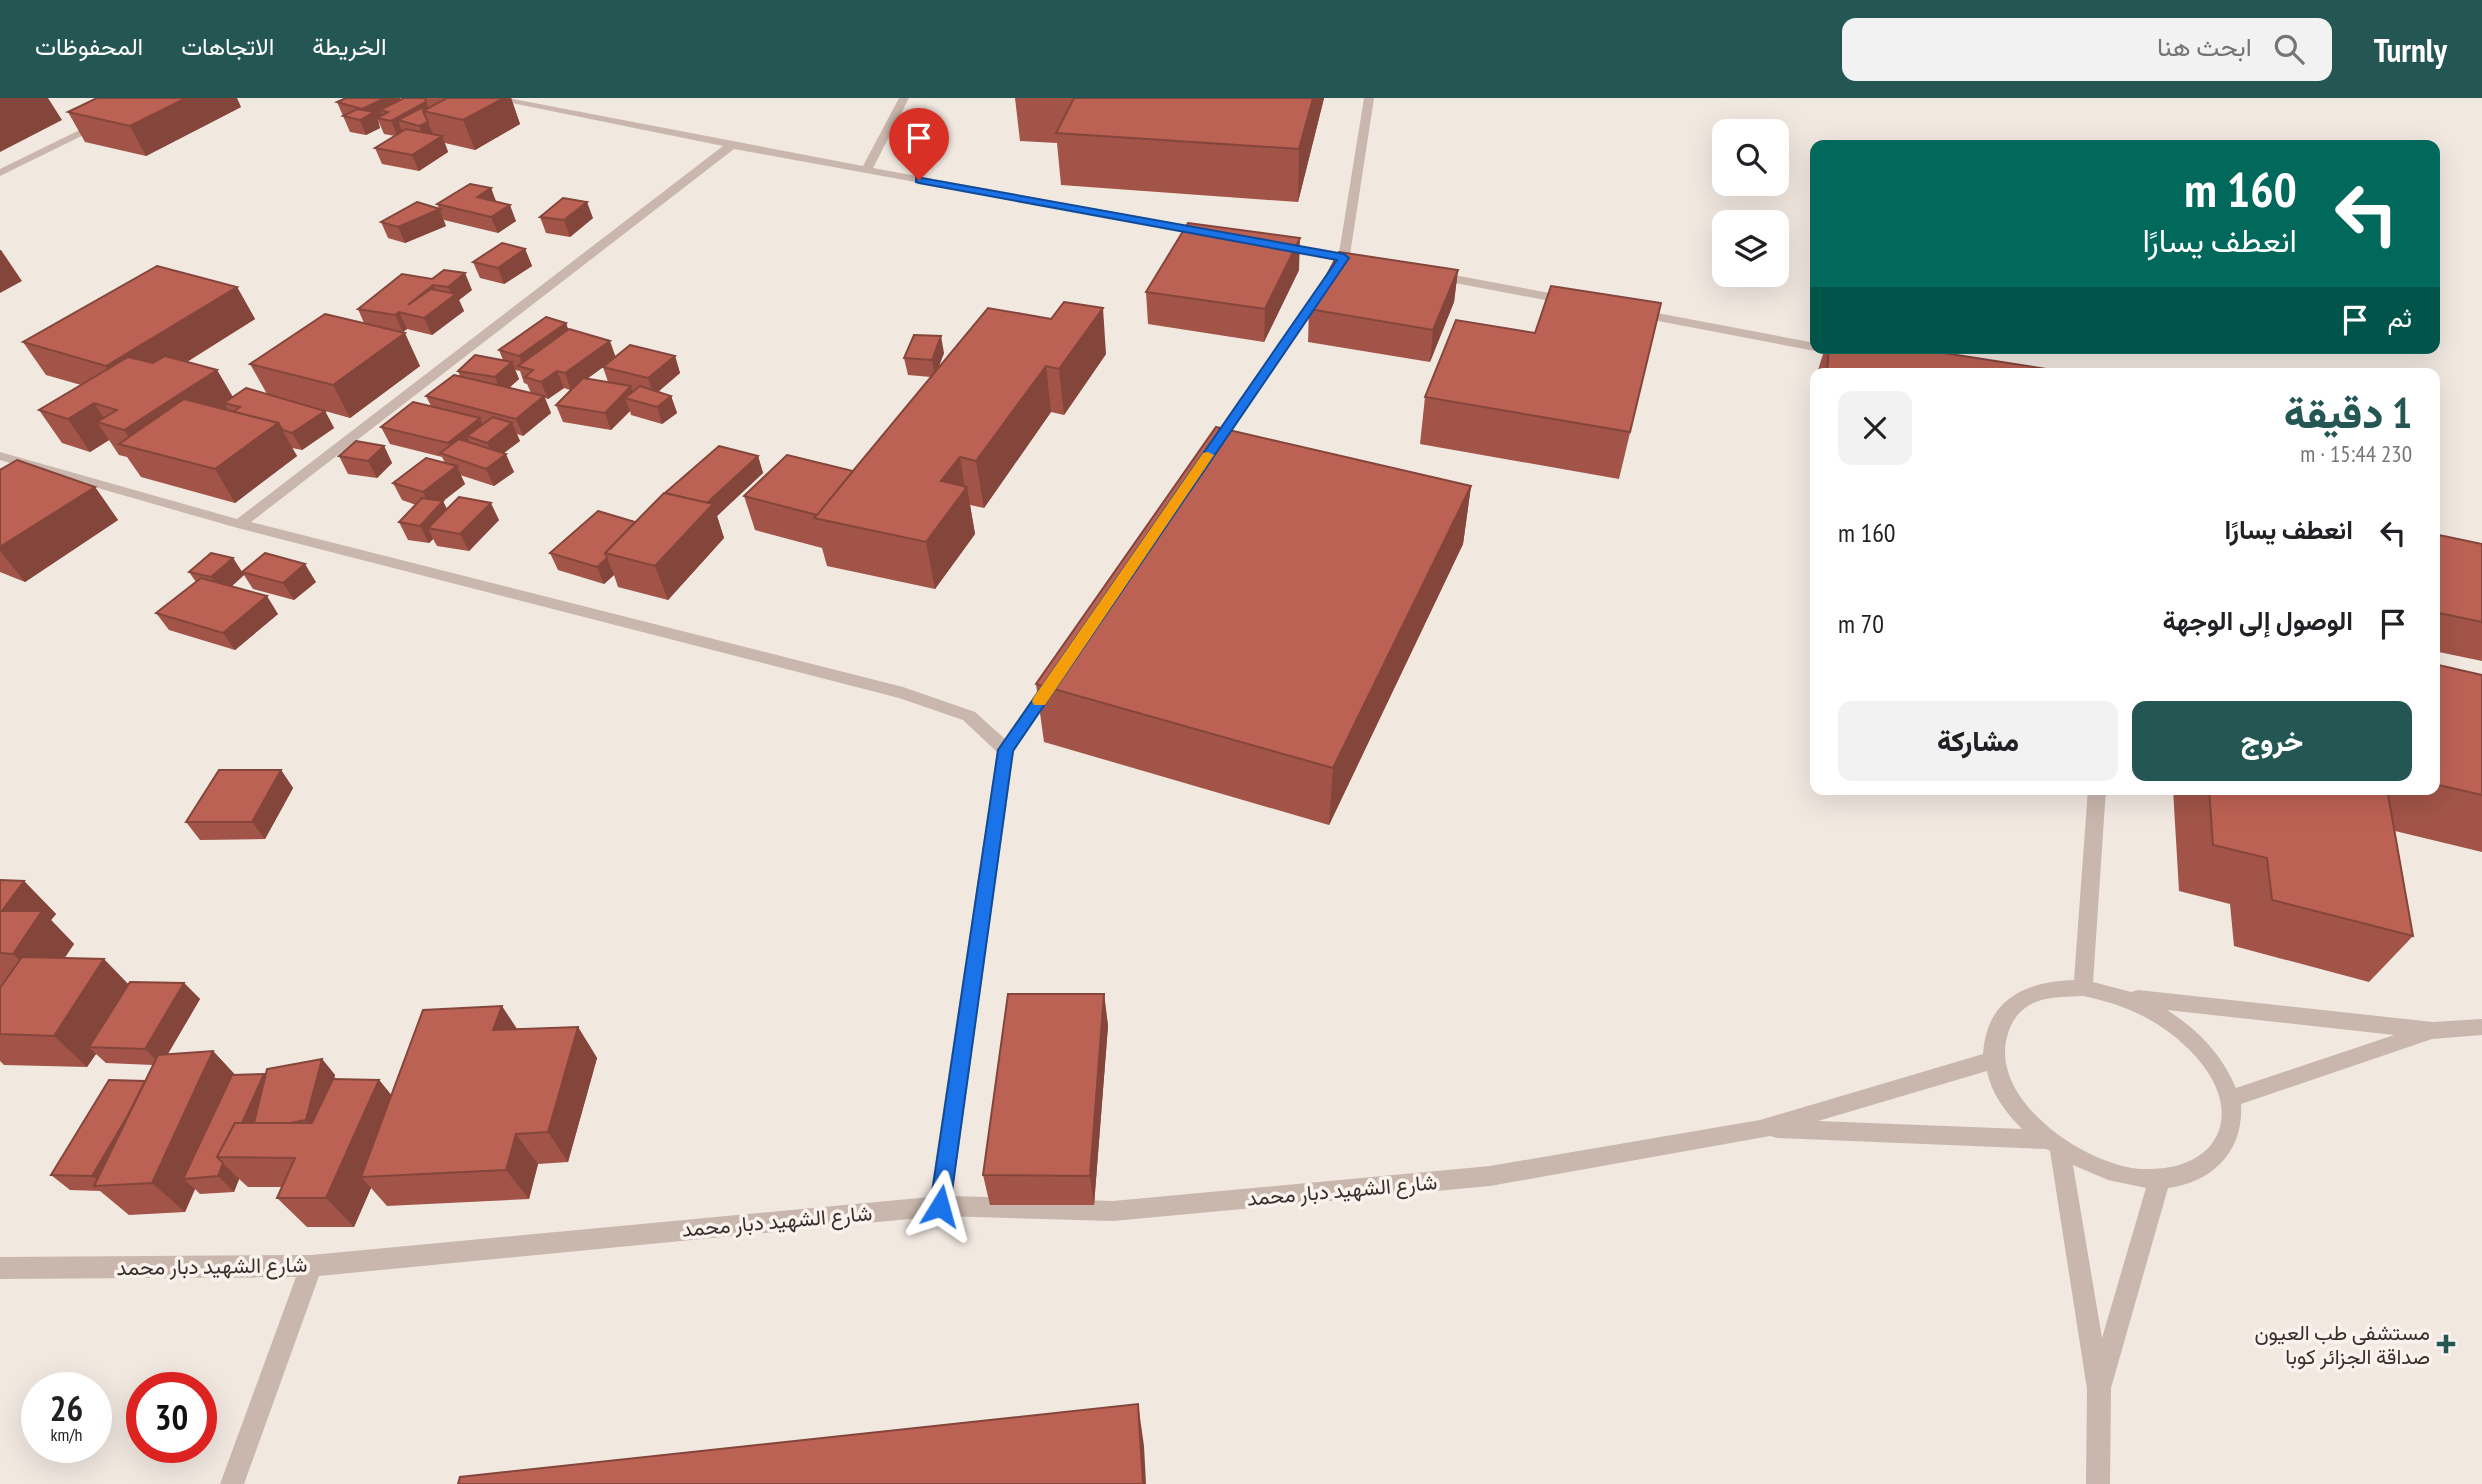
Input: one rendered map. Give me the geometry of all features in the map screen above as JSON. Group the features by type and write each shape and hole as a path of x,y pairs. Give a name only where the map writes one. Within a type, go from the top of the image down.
{"street":[{"path":"492,98 1221,235"},
{"path":"866,170 904,98"},
{"path":"1202,464 1344,258 1369,98"},
{"path":"0,173 112,117"},
{"path":"239,523 732,145"},
{"path":"1262,243 1371,263"},
{"path":"1424,273 1586,304"},
{"path":"1626,311 1810,346"},
{"path":"0,456 239,523 904,693 969,716 1006,750"},
{"path":"940,1206 1006,750 1061,670"},
{"path":"2084,988 2097,795"},
{"path":"2117,995 2155,1012 2189,1037 2215,1067 2230,1099 2231,1130 2218,1156 2194,1174 2159,1181 2126,1177 2092,1167 2053,1144 2014,1105 2003,1087 1994,1060 1995,1034 2006,1013 2025,997 2052,989 2084,988 2117,995 2433,1031 2482,1027"},
{"path":"2230,1099 2433,1031"},
{"path":"1760,1129 1994,1060"},
{"path":"1760,1129 2053,1144"},
{"name":"شارع الشهيد دبار محمد","path":"0,1268 311,1266 940,1206 1113,1211 1490,1176 1760,1129"},
{"path":"2053,1144 2099,1389 2098,1484"},
{"path":"2099,1389 2159,1181"},
{"path":"232,1484 311,1266"}],"building":[{"path":"97,98 186,98 130,126 68,112"},
{"path":"346,98 385,98 362,109 337,102"},
{"path":"404,98 425,98 426,102 391,121 377,118 388,112 380,110"},
{"path":"447,98 504,98 463,120 423,111"},
{"path":"1074,98 1313,98 1299,149 1056,133"},
{"path":"421,108 426,109 423,111 428,122 419,126 398,120"},
{"path":"357,109 374,112 360,120 343,116"},
{"path":"406,129 442,136 412,155 375,148"},
{"path":"470,184 491,188 477,197 510,205 491,217 437,204"},
{"path":"563,198 587,202 564,220 540,217"},
{"path":"417,202 440,209 398,227 381,222"},
{"path":"1188,223 1300,238 1265,309 1146,292"},
{"path":"502,243 525,249 498,268 473,262"},
{"path":"1339,252 1458,270 1433,330 1309,309"},
{"path":"157,266 237,287 106,366 23,342"},
{"path":"444,270 465,273 448,287 433,285 408,305 431,289 456,294 424,318 399,312 395,315 358,309 402,274 432,279"},
{"path":"1551,286 1661,303 1630,432 1425,397 1456,320 1535,333"},
{"path":"1064,302 1103,308 1059,369 1046,366 976,461 960,457 941,481 967,487 926,542 814,518 988,308 1051,319"},
{"path":"325,314 405,333 333,385 250,364"},
{"path":"546,317 566,323 519,356 499,350"},
{"path":"569,329 610,341 565,373 557,371 541,382 525,377 533,370 518,366"},
{"path":"914,335 941,336 932,360 904,358"},
{"path":"630,345 675,356 648,378 603,367"},
{"path":"1828,354 1950,354 2040,368 1827,368"},
{"path":"475,355 512,362 495,377 458,371"},
{"path":"165,356 217,370 124,430 97,422 117,410 94,403 68,419 39,410 128,357 153,363"},
{"path":"454,375 544,396 516,419 426,396"},
{"path":"583,378 631,386 605,413 556,405"},
{"path":"640,386 671,396 657,407 625,398"},
{"path":"246,388 325,411 292,433 283,430 278,423 233,412 240,407 224,403"},
{"path":"184,399 278,423 215,469 119,444"},
{"path":"413,402 480,418 448,443 381,427"},
{"path":"493,417 512,423 487,443 467,436"},
{"path":"1216,427 1471,486 1333,768 1036,684"},
{"path":"459,439 506,454 486,469 440,453"},
{"path":"356,441 384,446 368,461 339,456"},
{"path":"719,446 758,456 707,503 665,493"},
{"path":"787,455 853,471 817,515 744,496"},
{"path":"426,458 457,466 423,492 393,483"},
{"path":"17,460 95,487 0,547 0,470"},
{"path":"664,493 713,504 655,566 605,553"},
{"path":"459,497 491,503 460,534 428,528"},
{"path":"422,498 443,501 420,526 399,522"},
{"path":"598,511 635,522 605,553 607,558 597,567 550,553"},
{"path":"2440,535 2482,544 2482,622 2440,613"},
{"path":"211,553 233,558 211,577 189,572"},
{"path":"265,553 305,564 283,583 242,572"},
{"path":"201,578 267,596 223,633 156,613"},
{"path":"2440,665 2482,675 2482,795 2440,785"},
{"path":"219,770 281,770 252,822 186,822"},
{"path":"2209,795 2388,795 2413,936 2272,900 2267,858 2213,845"},
{"path":"0,880 24,881 2,911 42,911 13,954 0,953"},
{"path":"22,957 104,959 54,1036 0,1034 0,988"},
{"path":"130,982 184,983 145,1049 89,1047"},
{"path":"1008,994 1104,994 1090,1176 983,1175"},
{"path":"502,1006 493,1030 578,1027 548,1132 516,1134 506,1170 361,1177 423,1010"},
{"path":"213,1051 152,1183 94,1186 158,1055"},
{"path":"322,1059 306,1120 254,1123 267,1069"},
{"path":"264,1074 242,1123 235,1123 217,1157 223,1163 218,1176 183,1179 232,1075"},
{"path":"333,1079 379,1080 326,1198 277,1198 295,1158 217,1157 235,1123 312,1123"},
{"path":"109,1080 145,1081 92,1176 51,1175"},
{"path":"1138,1404 1143,1484 458,1484 460,1477"}],"slow traffic":[{"path":"1039,701 1208,455"}],"place":[{"name":"مستشفى طب العيون صداقة الجزائر كوبا","path":"2446,1344"}],"route":[{"path":"919,180 1344,258 1006,750 940,1206"}]}
